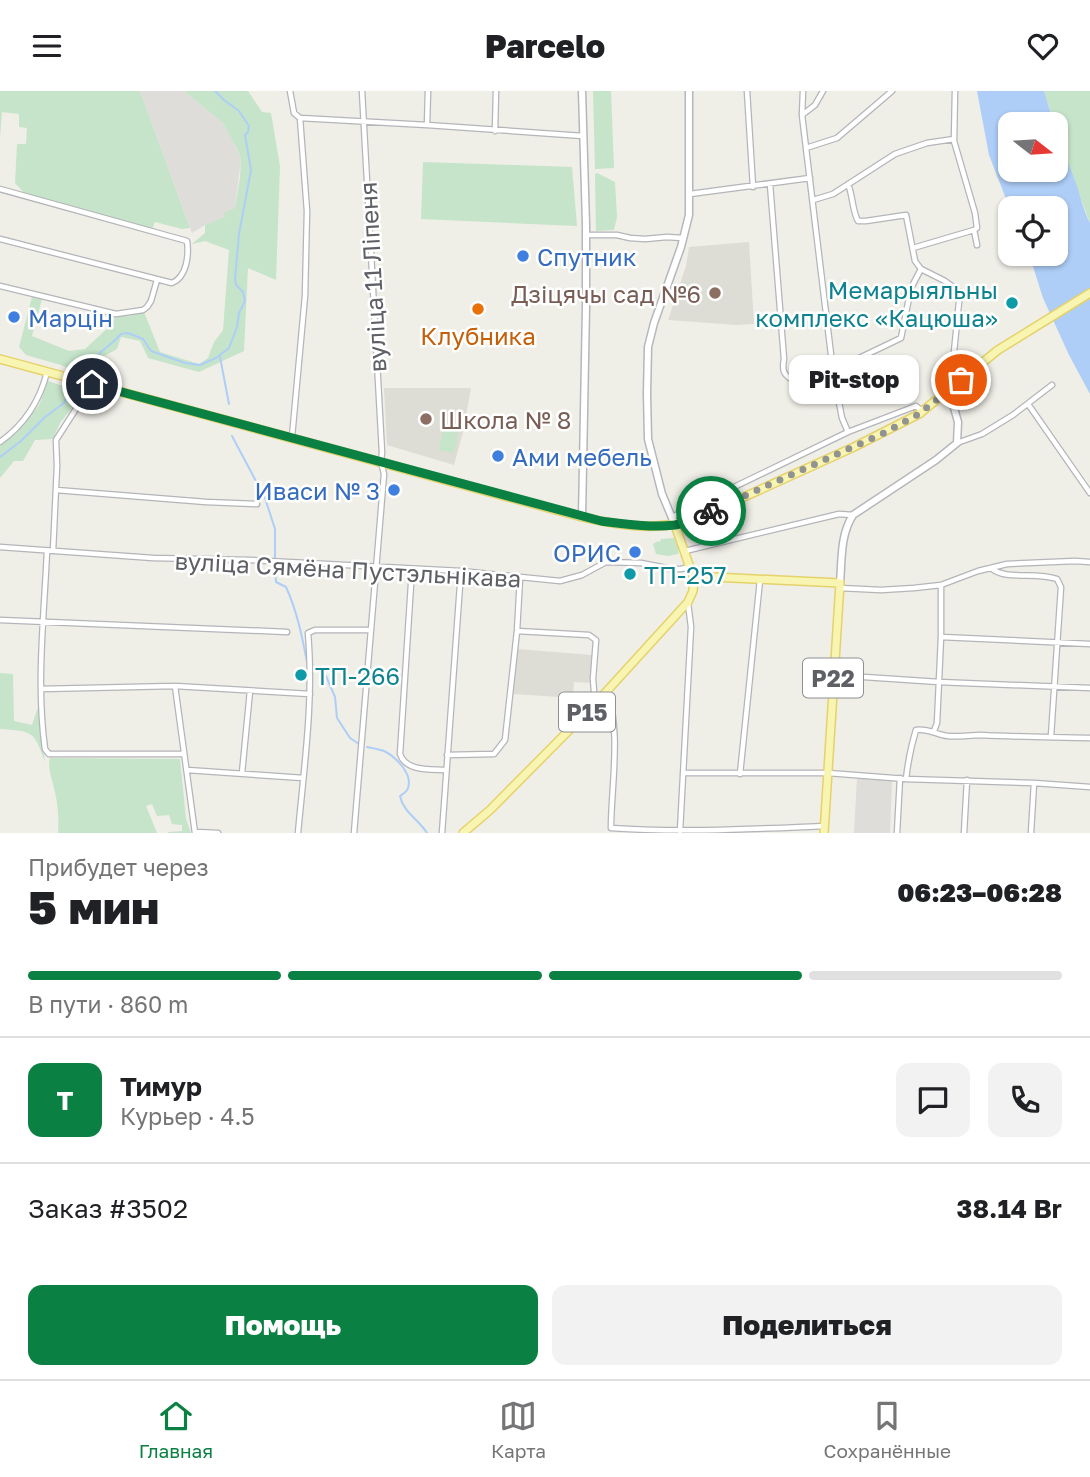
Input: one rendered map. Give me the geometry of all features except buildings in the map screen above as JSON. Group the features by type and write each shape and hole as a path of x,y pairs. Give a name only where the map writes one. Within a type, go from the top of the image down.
{"main road":[{"path":"582,91 586,235 582,517"},
{"path":"689,91 689,215 648,347 648,439 655,470 694,579 713,577 840,585"},
{"path":"0,359 582,517 634,525 700,517 854,447 922,411 990,356 1090,293"},
{"path":"853,515 957,443 958,422 949,390"},
{"name":"Р22","path":"824,829 844,533 853,515"},
{"name":"Р15","path":"463,833 490,810 595,704 688,602 694,579"}],"street":[{"path":"290,91 294,113 300,118 583,136"},
{"name":"вуліца 11 Ліпеня","path":"354,833 384,474 381,462 362,91"},
{"path":"427,125 428,91"},
{"path":"495,131 496,91"},
{"path":"747,91 753,187"},
{"path":"803,91 802,115 833,369 842,418 848,432"},
{"path":"802,115 815,105 823,91"},
{"path":"806,148 837,138 892,91"},
{"path":"913,248 977,228 954,139 955,91"},
{"path":"292,438 305,296 307,211 300,118"},
{"path":"813,200 833,194 895,154 927,143 954,139"},
{"path":"690,194 810,178"},
{"path":"770,184 784,359 782,369 785,376 793,380 833,369 901,338 911,288 921,269"},
{"path":"848,184 858,221 906,215 915,261 921,269 960,292 953,362 961,380"},
{"path":"0,190 187,241 187,256 184,272 172,283 0,239"},
{"path":"974,230 977,245"},
{"path":"586,235 645,239 683,238"},
{"path":"0,286 116,314 147,307 157,280"},
{"path":"0,442 35,405 47,372"},
{"path":"92,384 56,440 56,490 39,679 45,749 49,754 184,754"},
{"path":"957,443 982,434 1052,385"},
{"path":"1028,404 1090,493"},
{"path":"673,521 848,432 916,407 922,411"},
{"path":"56,490 257,504"},
{"path":"685,551 839,514 853,515"},
{"name":"вуліца Сямёна Пустэльнікава","path":"0,548 153,558 376,566 490,573 560,581 582,575 606,562 641,563 671,569 690,567"},
{"path":"840,585 881,590 941,585 1007,564 1090,562"},
{"path":"990,568 1003,575 1042,575 1057,579 1061,587 1051,736"},
{"path":"412,569 400,754 402,760 412,767 446,770"},
{"path":"442,833 460,571"},
{"path":"447,755 494,754 505,740 520,578"},
{"path":"740,773 760,579"},
{"path":"934,731 937,723 939,682 941,585"},
{"path":"680,831 691,627 688,602"},
{"path":"0,621 287,632"},
{"path":"298,833 310,694 311,660 308,633 315,630 370,630"},
{"path":"517,631 589,635 594,638 595,704"},
{"path":"941,637 1090,644"},
{"path":"834,675 1090,688"},
{"path":"41,689 175,686 310,694"},
{"path":"175,686 195,832 218,833"},
{"path":"242,774 250,691"},
{"path":"606,691 611,702 616,752 611,828 635,831 731,832 824,829"},
{"path":"906,779 916,730 934,731 946,736 1051,736 1090,739"},
{"path":"187,770 303,778"},
{"path":"683,773 828,773 1090,787"},
{"path":"897,833 900,778"},
{"path":"964,833 967,780"},
{"path":"1031,833 1034,783"}],"shaded area":[{"path":"140,91 184,91 223,123 241,159 235,208 226,217 192,233"},
{"name":"Дзіцячы сад №6","path":"749,242 754,324 668,320 686,266 689,247"},
{"name":"Школа № 8","path":"384,388 471,388 454,465 387,445"},
{"path":"518,649 592,655 591,683 574,682 573,698 513,694"},
{"path":"857,778 892,781 890,833 854,833"}],"green space":[{"path":"0,91 140,91 190,228 182,229 155,222 152,229 25,194 15,183 17,144 26,144 27,128 19,127 19,114 2,112 0,138"},
{"path":"184,91 248,91 262,112 271,113 280,166 276,280 248,268 244,351 199,372 148,358 140,341 121,337 117,349 101,358 97,375 119,380 118,384 26,355 19,347 32,297 42,299 32,336 69,351 85,349 112,324 115,316 144,312 160,352 199,364 208,358 214,342 223,330 229,250 205,241 192,244 205,233 205,225 225,217 224,213 235,208 241,159 223,123"},
{"path":"593,91 611,91 614,168 595,169"},
{"path":"1044,91 1090,91 1090,223 1068,164 1068,112 1050,112"},
{"path":"423,162 572,167 577,226 421,219"},
{"path":"597,173 615,182 617,217 614,230 596,231"},
{"path":"48,381 81,392 78,400 60,423 53,439 35,440 23,461 14,461 0,478 0,446 39,405"},
{"path":"445,421 460,424 454,453 439,450"},
{"path":"675,538 678,554 656,554 653,544 661,539"},
{"path":"0,673 13,674 14,721 32,725 38,707 45,762 35,738 31,735 0,729"},
{"path":"50,758 180,759 186,819 191,833 168,833 182,831 182,825 172,824 169,815 157,816 152,804 146,806 157,833 58,833 58,807"}],"water":[{"path":"977,91 1044,91 1050,112 998,112 998,178 989,155"},
{"path":"1068,162 1090,223 1090,394 1043,298 1033,266 1068,266 1068,196 1005,196 1000,182 1068,182"}],"waterway":[{"path":"86,372 98,355 121,334 128,333 143,339 151,351 185,363 200,365 229,348 245,301 235,278 239,234 251,170 245,135 249,126 239,111 215,91"},
{"path":"220,357 229,404"},
{"path":"0,457 64,403 69,391"},
{"path":"232,436 265,498 275,529 275,558"},
{"path":"275,567 276,582 286,587 293,605 307,662"},
{"path":"316,670 326,676 335,697 337,718 350,738 359,744"},
{"path":"367,747 384,751 394,757 406,772 409,783 407,791 400,796 402,802 427,833"}],"way so far":[{"path":"711,511 884,433 919,414 961,380"}],"place":[{"name":"Спутник","path":"523,256"},
{"name":"Дзіцячы сад №6","path":"715,293"},
{"name":"Мемарыяльны комплекс «Кацюша»","path":"1012,303"},
{"name":"Клубника","path":"478,309"},
{"name":"Марцін","path":"14,317"},
{"name":"Pit-stop","path":"961,380"},
{"name":"Школа № 8","path":"426,419"},
{"name":"Ами мебель","path":"498,456"},
{"name":"Иваси № 3","path":"394,490"},
{"name":"ОРИС","path":"635,552"},
{"name":"ТП-257","path":"630,574"},
{"name":"ТП-266","path":"301,675"}],"route":[{"path":"92,384 601,521 634,525 675,525 711,511"}]}
